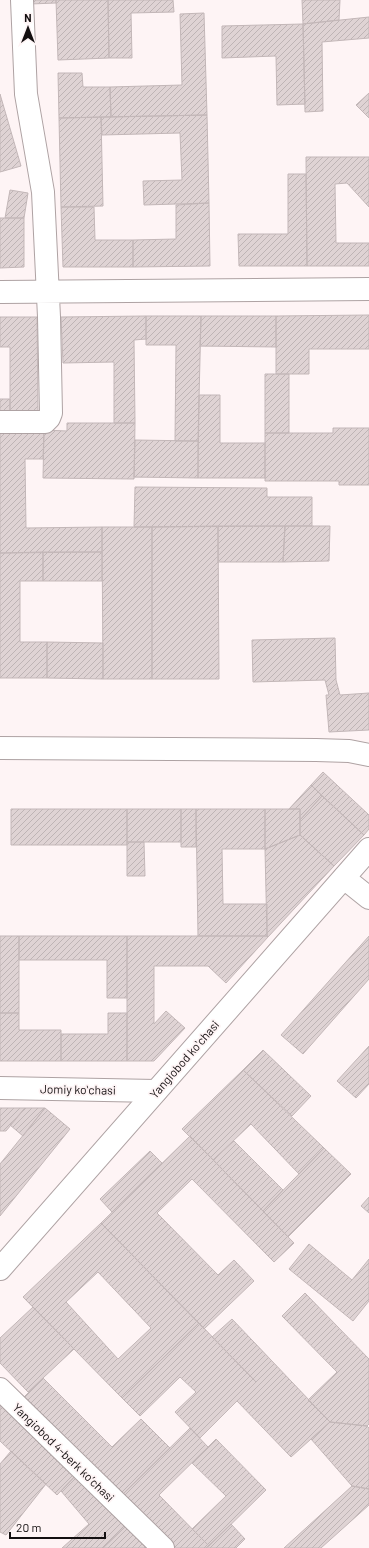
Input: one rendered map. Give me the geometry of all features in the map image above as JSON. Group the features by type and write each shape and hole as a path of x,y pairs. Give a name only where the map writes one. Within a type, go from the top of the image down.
{"street":[{"path":"0,422 45,422 51,413 48,292 43,192 26,94 22,0"},
{"path":"0,292 369,289"},
{"path":"0,748 316,750 349,751 369,755"},
{"name":"Yangiobod koʻchasi","path":"0,1269 369,849"},
{"path":"344,878 369,898"},
{"name":"Jomiy koʻchasi","path":"0,1088 156,1090"},
{"name":"Yangiobod 4-berk koʼchasi","path":"0,1389 163,1548"}],"building":[{"path":"29,0 56,0 56,3 30,4"},
{"path":"56,0 108,0 109,58 58,60"},
{"path":"108,0 173,0 174,12 131,13 132,58 109,58"},
{"path":"302,0 340,0 339,20 303,24"},
{"path":"204,13 207,115 111,117 110,87 182,85 180,14"},
{"path":"369,17 369,38 322,42 323,111 305,112 303,24"},
{"path":"303,24 305,104 277,105 276,56 222,58 222,26"},
{"path":"58,73 82,73 83,87 110,87 111,117 59,118"},
{"path":"369,93 369,118 356,105"},
{"path":"0,94 21,166 0,172"},
{"path":"207,115 209,203 144,205 143,181 182,180 180,133 102,135 101,117"},
{"path":"101,117 103,206 61,207 59,118"},
{"path":"306,157 369,157 369,207 347,183 335,184 336,243 369,243 369,266 307,266"},
{"path":"288,174 306,174 307,266 239,266 238,234 288,234"},
{"path":"10,190 28,193 24,218 5,218"},
{"path":"209,203 210,266 133,267 133,240 176,239 176,205"},
{"path":"61,207 94,207 95,240 133,240 133,267 63,267"},
{"path":"0,218 24,218 24,267 0,268"},
{"path":"369,315 369,349 309,349 309,374 276,374 276,316"},
{"path":"146,316 146,339 134,340 135,423 114,423 114,362 63,363 61,317"},
{"path":"146,316 201,316 198,441 175,441 176,345 146,345"},
{"path":"201,316 276,316 276,347 200,346"},
{"path":"0,317 37,317 38,415 10,415 10,347 0,347"},
{"path":"265,374 289,374 289,433 265,433"},
{"path":"199,395 220,395 220,443 265,443 265,478 198,478"},
{"path":"0,399 10,399 10,415 0,415"},
{"path":"67,423 135,423 134,479 43,478 44,430 67,431"},
{"path":"333,428 369,428 369,485 339,485 339,481 265,481 265,433 333,433"},
{"path":"44,430 43,459 25,459 26,528 102,527 102,552 0,553 0,431"},
{"path":"135,440 198,441 198,478 134,477"},
{"path":"135,487 267,488 267,497 312,497 312,526 134,527"},
{"path":"218,526 285,526 283,562 218,562"},
{"path":"218,526 219,679 152,679 152,527"},
{"path":"285,526 330,526 329,561 283,562"},
{"path":"102,527 152,527 152,679 103,679"},
{"path":"43,552 102,552 102,581 43,581"},
{"path":"43,552 43,581 20,581 20,642 47,642 47,678 0,678 0,553"},
{"path":"335,638 336,680 340,695 369,693 369,730 329,732 326,695 329,695 325,680 253,682 252,640"},
{"path":"47,642 103,643 103,679 47,678"},
{"path":"323,772 369,815 369,829 364,835 311,785"},
{"path":"311,785 322,796 300,820 300,809 289,809"},
{"path":"322,796 364,835 334,866 300,835 300,820"},
{"path":"11,809 127,809 127,845 11,845"},
{"path":"127,809 181,809 181,842 127,842"},
{"path":"181,809 196,809 196,847 181,847"},
{"path":"196,809 265,809 265,849 222,849 223,904 267,904 267,936 198,936"},
{"path":"265,809 300,809 300,835 265,849"},
{"path":"300,835 334,866 268,937 265,849"},
{"path":"127,842 144,842 145,876 127,876"},
{"path":"0,936 19,936 19,1013 0,1013"},
{"path":"19,936 127,936 127,998 107,998 107,960 19,960"},
{"path":"127,936 268,937 226,983 208,966 154,966 154,1024 166,1011 185,1028 154,1061 127,1061"},
{"path":"369,936 369,979 303,1054 281,1035"},
{"path":"0,1013 19,1013 19,1030 61,1030 61,1061 0,1061"},
{"path":"108,1013 127,1013 127,1061 61,1061 61,1034 108,1034"},
{"path":"369,1046 369,1084 356,1098 337,1081"},
{"path":"263,1050 311,1096 292,1116 243,1070"},
{"path":"243,1070 324,1148 299,1174 251,1124 213,1160 182,1129"},
{"path":"0,1108 25,1108 6,1131 0,1131"},
{"path":"25,1108 45,1108 23,1136 10,1125"},
{"path":"45,1108 70,1129 0,1216 0,1164"},
{"path":"190,1136 294,1243 274,1262 192,1179 157,1213 218,1275 234,1260 254,1281 204,1329 101,1223"},
{"path":"234,1141 283,1190 263,1211 213,1160"},
{"path":"324,1148 351,1174 288,1237 263,1211"},
{"path":"150,1151 162,1163 112,1212 100,1199"},
{"path":"369,1197 369,1213 361,1206"},
{"path":"101,1223 199,1323 122,1398 23,1297","holes":["98,1272 151,1328 118,1359 66,1302"]},
{"path":"309,1244 352,1280 369,1259 369,1301 353,1321 289,1269"},
{"path":"305,1293 369,1359 369,1424 367,1426 330,1422 308,1400 337,1372 282,1316"},
{"path":"33,1307 74,1349 28,1392 0,1363 0,1338"},
{"path":"232,1319 330,1422 291,1457 237,1401 256,1382 212,1337"},
{"path":"199,1323 256,1382 200,1438 175,1412 196,1392 180,1377 140,1416 122,1398"},
{"path":"43,1378 112,1447 141,1419 170,1448 120,1497 23,1398"},
{"path":"0,1398 79,1472 57,1495 0,1441"},
{"path":"330,1422 367,1426 369,1428 369,1489 352,1486 311,1439"},
{"path":"190,1428 208,1447 159,1495 209,1546 206,1548 172,1548 120,1497"},
{"path":"216,1439 266,1490 209,1546 192,1529 226,1496 192,1463"},
{"path":"11,1451 46,1484 6,1535 0,1532 0,1464"},
{"path":"79,1472 126,1526 103,1548 62,1548 89,1524 61,1491"},
{"path":"352,1486 369,1489 369,1505 321,1548 284,1548"},
{"path":"231,1524 245,1539 236,1548 206,1548"},
{"path":"126,1526 146,1548 103,1548"}]}
